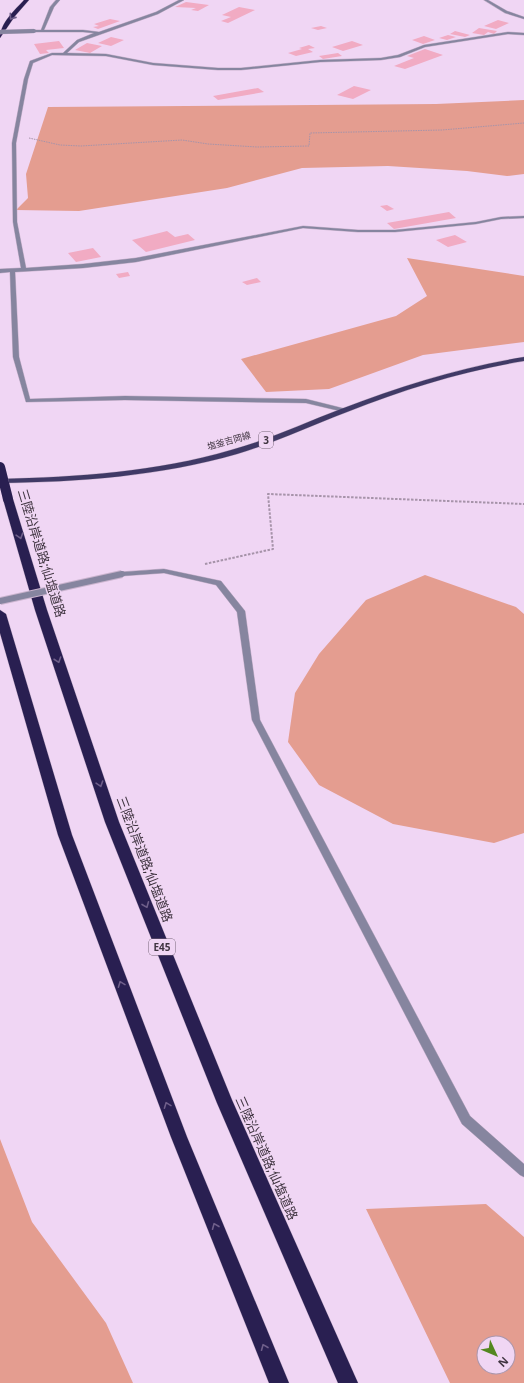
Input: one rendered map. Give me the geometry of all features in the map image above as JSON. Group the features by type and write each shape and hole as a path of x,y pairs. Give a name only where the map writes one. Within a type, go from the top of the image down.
{"highway":[{"path":"0,36 13,15 27,0"},
{"name":"三陸沿岸道路;仙塩道路","path":"0,467 41,610 112,822 225,1103 348,1383"},
{"path":"0,614 65,835 179,1137 279,1383"}],"main road":[{"name":"塩釜吉岡線","path":"0,481 59,480 118,474 170,466 234,452 344,410 454,372 524,359"}],"street":[{"path":"42,31 52,7 58,0"},
{"path":"63,55 78,41 157,13 182,0"},
{"path":"486,0 506,12 524,18"},
{"path":"0,32 83,31 99,33"},
{"path":"24,269 15,222 14,143 26,79 31,62 52,54 106,55 153,64 218,69 241,69 320,61 399,56 424,46 508,33 524,34"},
{"path":"1,271 83,266 136,260 303,227 358,231 395,231 476,223 501,218 524,217"},
{"path":"12,270 16,357 28,401 126,398 306,401 344,410"},
{"path":"0,600 122,574 164,571 179,576 218,583 241,611 256,720 466,1120 524,1171"}],"path":[{"path":"27,138 39,139 60,145 74,146 182,140 208,144 257,147 308,146 310,133 442,130 524,123"},
{"path":"179,576 203,564 273,549 268,494 524,504"}],"shaded area":[{"path":"524,100 524,174 507,176 467,171 388,166 302,168 227,188 79,211 16,210 28,198 26,174 48,107 436,104"},
{"path":"407,258 524,276 524,342 423,355 329,389 266,392 241,359 396,316 427,296"},
{"path":"425,575 516,607 524,614 524,833 494,843 393,824 319,785 288,742 295,693 319,654 366,600"},
{"path":"0,1139 32,1222 106,1323 133,1383 0,1383"},
{"path":"486,1204 524,1237 524,1383 450,1383 366,1209"}],"building":[{"path":"186,2 209,5 198,11 191,10 196,8 175,7"},
{"path":"239,7 255,10 228,23 221,21 231,17 222,15"},
{"path":"110,19 120,21 98,29 93,27 99,26 94,24"},
{"path":"498,20 509,23 496,29 484,26"},
{"path":"321,26 327,28 318,30 311,28"},
{"path":"479,28 497,31 494,34 488,32 484,35 472,33"},
{"path":"455,31 470,35 465,37 450,34"},
{"path":"448,35 456,37 447,40 439,38"},
{"path":"424,36 435,40 423,44 412,40"},
{"path":"111,37 124,40 111,46 98,43"},
{"path":"59,41 64,48 46,50 49,53 40,54 34,44"},
{"path":"352,41 363,45 343,51 332,47"},
{"path":"87,43 102,46 90,53 75,50"},
{"path":"309,45 315,48 308,49 313,52 296,56 288,53 302,49 299,48"},
{"path":"425,49 443,55 405,69 394,66 414,58 407,56"},
{"path":"338,53 342,56 323,59 319,56"},
{"path":"354,86 371,90 353,99 337,95"},
{"path":"258,88 264,92 218,100 213,96"},
{"path":"387,205 394,209 387,211 380,206"},
{"path":"449,212 456,218 394,229 387,223"},
{"path":"167,231 175,237 188,234 195,240 146,252 132,240"},
{"path":"455,235 467,242 448,247 436,240"},
{"path":"93,248 101,257 76,262 68,253"},
{"path":"128,272 130,276 119,278 116,274"},
{"path":"257,278 261,282 247,285 242,282"}]}
